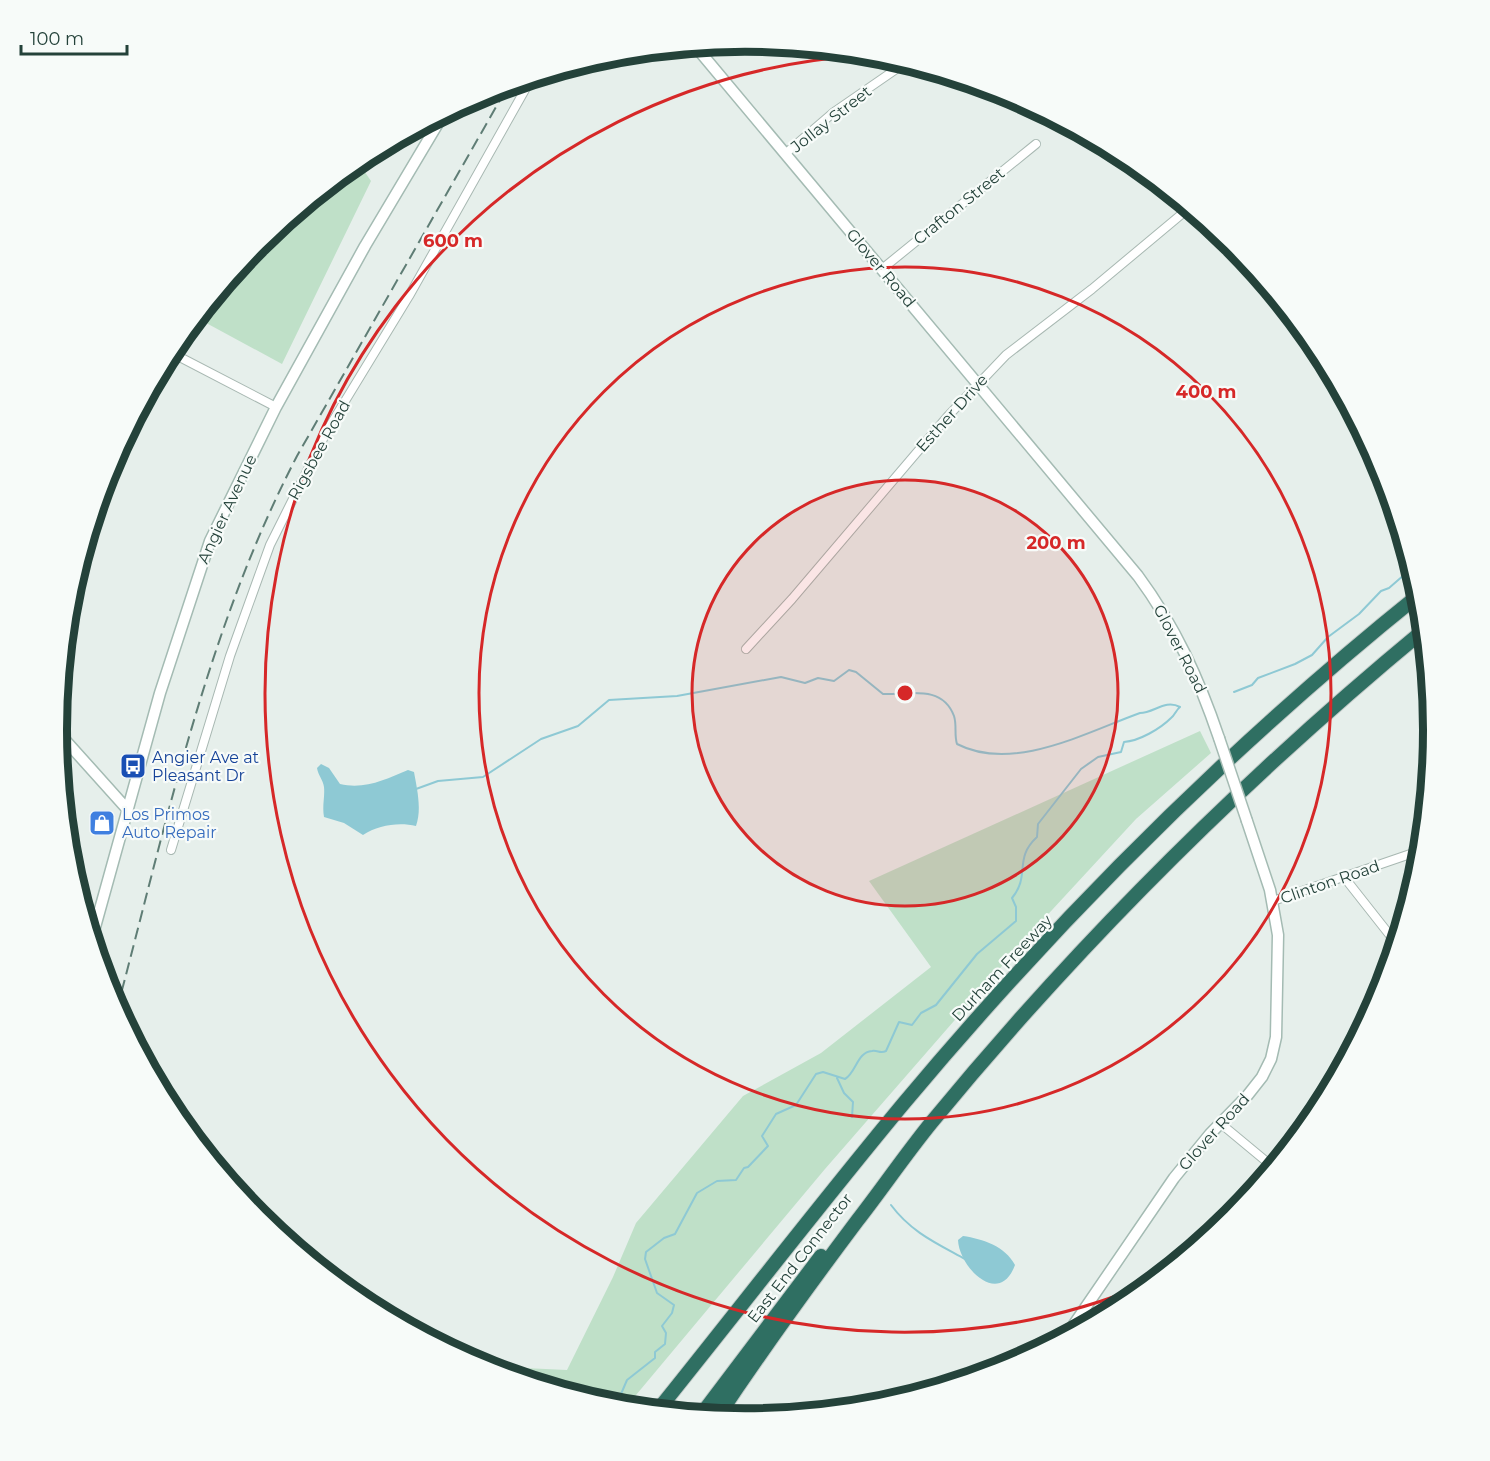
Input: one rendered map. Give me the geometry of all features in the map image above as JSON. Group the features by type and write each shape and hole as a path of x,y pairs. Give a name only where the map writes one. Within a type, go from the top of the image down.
{"highway":[{"name":"Durham Freeway","path":"663,1404 904,1103 1034,957 1124,863 1218,772 1340,661 1411,602"},
{"path":"724,1408 781,1324 929,1125 1058,979 1202,829 1311,728 1416,637"},
{"name":"East End Connector","path":"707,1407 805,1275 929,1125"},
{"path":"655,1403 701,1357"}],"street":[{"name":"Glover Road","path":"702,54 1116,549 1155,600 1189,661 1219,738 1273,901 1278,959 1273,1052 1260,1079 1174,1178 1075,1323"},
{"name":"Jollay Street","path":"785,154 834,112 895,70"},
{"name":"Rigsbee Road","path":"171,850 230,656 270,545 328,429 409,296 526,89"},
{"name":"Angier Avenue","path":"96,924 160,693 203,559 276,407 365,246 436,127"},
{"name":"Crafton Street","path":"882,269 1036,144"},
{"name":"Esther Drive","path":"746,649 1006,355 1134,255 1183,213"},
{"path":"179,356 276,407"},
{"path":"67,742 127,809"},
{"name":"Clinton Road","path":"1273,901 1411,854"},
{"path":"1344,877 1390,937"},
{"path":"1220,1124 1267,1162"}],"green space":[{"path":"364,170 371,181 282,364 204,322 235,283 266,251 298,221"},
{"path":"1200,731 1211,753 1136,819 1028,936 825,1169 633,1399 570,1385 513,1368 567,1370 613,1277 636,1223 743,1096 821,1053 931,967 869,881"}],"water":[{"path":"321,764 329,768 340,784 358,786 375,783 408,770 414,772 419,806 416,826 389,825 363,835 344,823 324,817 324,787 317,768"},
{"path":"963,1236 986,1241 1011,1258 1015,1265 1008,1277 999,1283 990,1283 972,1271 960,1251 958,1240"}],"waterway":[{"path":"1234,692 1252,685 1258,678 1312,655 1328,637 1359,614 1381,591 1389,588 1405,574"},
{"path":"416,789 438,781 483,777 541,739 578,726 609,700 677,696 781,677 805,683 818,678 834,681 849,670 856,672 883,694 933,695 949,706 954,716 957,744 979,752 1002,754 1026,752 1074,739 1164,705 1180,707 1172,717 1155,730 1143,737 1124,742 1121,752 1098,757 1081,769 1038,824 1037,837 1026,853 1021,882 1012,898 1016,907 1016,921 977,954 936,1005 921,1013 912,1025 899,1022 886,1051 867,1052 845,1079 823,1072 816,1074 796,1105 776,1114 762,1136 768,1146 748,1167 744,1168 736,1180 717,1181 697,1193 675,1234 664,1238 646,1252 645,1259 657,1293 674,1305 672,1313 662,1326 666,1333 665,1344 655,1352 655,1358 627,1380 618,1396"},
{"path":"837,1078 844,1093 853,1102 852,1117"},
{"path":"891,1205 916,1230 965,1259"}],"railway":[{"path":"121,994 192,727 238,589 265,522 297,456 501,98"}],"place":[{"name":"Angier Ave at Pleasant Dr","path":"133,766"},
{"name":"Los Primos Auto Repair","path":"102,823"}]}
